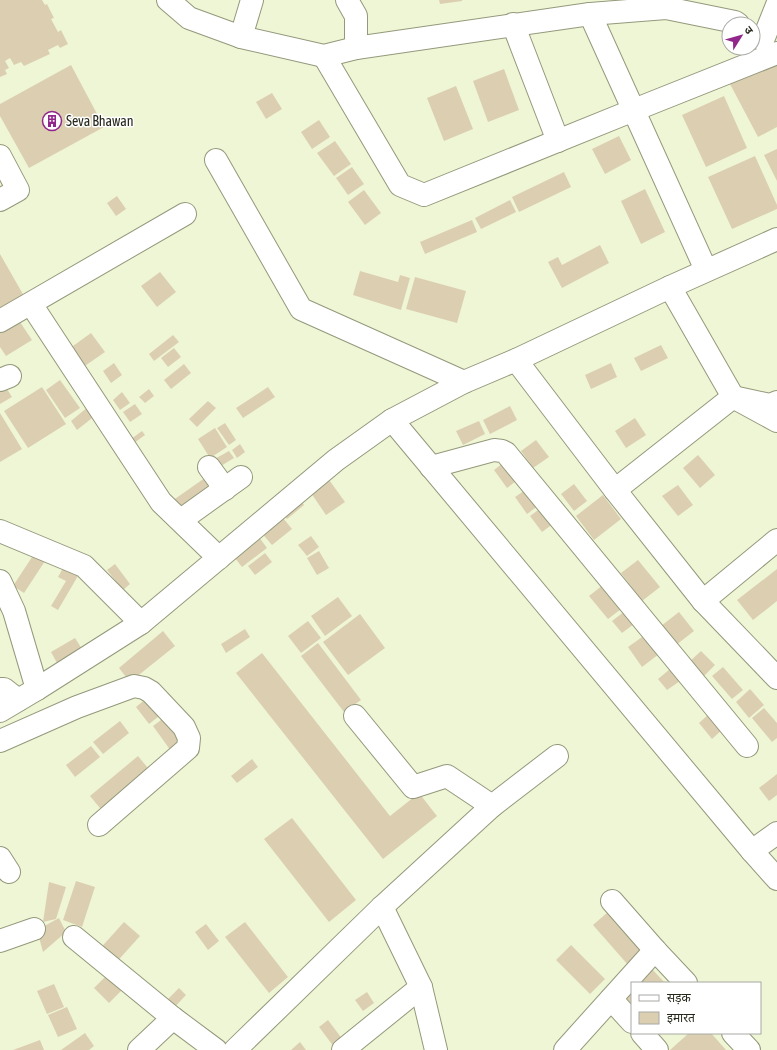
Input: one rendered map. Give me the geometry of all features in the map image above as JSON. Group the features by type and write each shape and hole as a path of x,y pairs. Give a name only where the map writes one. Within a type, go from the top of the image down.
{"street":[{"path":"168,0 189,18 242,37 324,56 356,48 590,14 666,8 721,19"},
{"path":"242,37 252,0"},
{"path":"348,0 356,16 356,48"},
{"path":"324,56 400,186 424,196 634,110 768,43 777,5"},
{"path":"590,14 706,270"},
{"path":"513,24 558,141"},
{"path":"0,156 18,190 0,200"},
{"path":"216,160 301,309 464,382"},
{"path":"0,321 185,214"},
{"path":"0,711 9,694 37,689 141,623 336,460 392,420 464,382 516,360 706,270 777,239"},
{"path":"670,287 733,397 777,420"},
{"path":"31,304 162,502 219,558"},
{"path":"516,360 615,490 703,601 777,678"},
{"path":"733,397 770,405 777,402"},
{"path":"615,490 733,397"},
{"path":"392,420 777,879"},
{"path":"431,467 494,450 506,453 747,746"},
{"path":"181,520 233,483 209,467"},
{"path":"0,531 84,566 141,623"},
{"path":"703,601 777,540"},
{"path":"0,581 14,611 37,689"},
{"path":"0,741 77,707 134,686 144,688 151,692 184,727 189,738 188,748 99,825"},
{"path":"355,716 413,787 447,776 492,806"},
{"path":"235,1050 382,907 492,806 556,756"},
{"path":"752,850 777,833"},
{"path":"612,901 685,982"},
{"path":"382,907 421,987 436,1050"},
{"path":"0,941 34,929"},
{"path":"74,937 216,1050"},
{"path":"565,1050 655,950"},
{"path":"343,1050 421,987"},
{"path":"611,999 631,1021"},
{"path":"139,1050 174,1018"},
{"path":"643,1034 657,1050"},
{"path":"734,1034 749,1050"}],"building":[{"path":"0,0 42,0 45,5 47,4 54,18 51,19 58,32 61,30 68,44 60,48 58,45 48,50 50,54 24,66 21,62 14,65 10,58 5,61 9,68 5,70 7,74 0,77"},
{"path":"439,0 462,0 462,1 440,4"},
{"path":"776,60 777,127 758,137 730,84"},
{"name":"Seva Bhawan","path":"71,65 104,127 29,168 0,116 0,104"},
{"path":"504,69 519,110 488,122 473,81"},
{"path":"456,86 473,129 444,141 427,98"},
{"path":"272,93 282,109 266,119 256,102"},
{"path":"724,96 747,148 706,167 682,115"},
{"path":"319,120 330,137 312,149 301,132"},
{"path":"619,136 631,160 605,174 592,149"},
{"path":"335,141 351,164 334,176 317,153"},
{"path":"777,149 777,181 764,155"},
{"path":"755,156 777,205 777,209 732,229 708,177"},
{"path":"352,167 364,184 348,195 336,178"},
{"path":"564,172 571,187 519,212 512,197"},
{"path":"645,189 665,232 641,244 621,201"},
{"path":"364,190 381,213 365,225 348,202"},
{"path":"117,196 126,209 116,216 107,203"},
{"path":"510,200 516,212 481,229 475,218"},
{"path":"472,220 477,232 425,254 420,242"},
{"path":"600,245 609,263 562,288 548,262 558,257 562,265"},
{"path":"0,254 24,296 0,310"},
{"path":"360,271 398,282 400,275 410,278 401,310 353,295"},
{"path":"160,272 176,292 157,307 141,286"},
{"path":"415,277 466,291 457,323 406,309"},
{"path":"18,319 32,340 6,356 0,347 0,331"},
{"path":"91,333 105,352 79,370 66,351"},
{"path":"173,335 179,342 154,361 149,354"},
{"path":"661,345 668,358 641,371 634,358"},
{"path":"174,348 181,357 168,367 161,358"},
{"path":"114,363 122,375 111,383 103,371"},
{"path":"611,363 617,377 591,389 585,375"},
{"path":"184,364 191,373 171,389 164,380"},
{"path":"60,380 80,408 65,418 46,390"},
{"path":"2,381 12,397 0,404 0,382"},
{"path":"42,387 66,424 28,448 4,411"},
{"path":"268,387 275,397 243,418 236,408"},
{"path":"149,389 154,396 145,403 139,397"},
{"path":"122,392 130,403 120,410 113,400"},
{"path":"208,401 216,408 197,427 189,419"},
{"path":"135,404 142,414 130,422 123,412"},
{"path":"89,406 96,415 77,430 71,421"},
{"path":"510,406 517,420 490,434 483,420"},
{"path":"0,413 22,449 0,462"},
{"path":"635,418 646,435 626,448 615,431"},
{"path":"479,421 485,434 463,445 456,431"},
{"path":"225,423 236,440 229,445 217,428"},
{"path":"215,428 227,447 210,458 198,439"},
{"path":"142,431 145,435 130,446 127,442"},
{"path":"536,440 549,457 533,468 521,451"},
{"path":"240,444 245,452 237,458 232,450"},
{"path":"229,451 234,458 216,469 211,461"},
{"path":"698,455 715,475 700,488 683,468"},
{"path":"507,460 520,478 507,488 494,470"},
{"path":"209,475 217,486 180,512 172,501"},
{"path":"327,477 345,502 326,515 309,490"},
{"path":"574,484 587,501 574,511 561,494"},
{"path":"678,485 693,505 678,516 662,496"},
{"path":"531,486 542,503 527,514 515,497"},
{"path":"603,495 621,519 594,540 576,516"},
{"path":"298,497 304,505 287,519 280,511"},
{"path":"545,505 557,521 542,532 530,516"},
{"path":"279,513 292,529 272,545 259,530"},
{"path":"256,533 267,548 242,567 231,553"},
{"path":"311,536 319,547 307,556 298,545"},
{"path":"319,551 329,568 317,575 307,558"},
{"path":"265,553 272,562 255,575 248,566"},
{"path":"34,554 45,561 24,593 13,586"},
{"path":"638,560 660,587 642,601 621,573"},
{"path":"67,561 82,569 58,610 51,606 66,581 58,577"},
{"path":"115,564 130,584 123,590 107,570"},
{"path":"777,569 777,601 753,620 737,600"},
{"path":"603,585 621,609 608,619 589,596"},
{"path":"338,597 352,616 325,636 311,616"},
{"path":"625,611 634,624 622,633 612,621"},
{"path":"679,612 694,631 676,645 661,626"},
{"path":"360,614 385,648 348,675 323,642"},
{"path":"308,621 321,638 301,653 288,636"},
{"path":"245,629 250,637 226,653 221,644"},
{"path":"163,631 175,646 130,682 119,668"},
{"path":"645,635 659,654 642,667 628,647"},
{"path":"75,638 82,649 57,663 51,652"},
{"path":"318,643 361,700 344,712 301,656"},
{"path":"701,651 715,665 702,678 688,663"},
{"path":"262,653 390,816 419,793 437,816 383,859 236,673"},
{"path":"723,667 743,690 732,699 712,676"},
{"path":"670,669 680,681 667,690 658,679"},
{"path":"750,689 764,705 749,718 736,702"},
{"path":"148,697 162,714 149,724 136,707"},
{"path":"764,708 777,723 777,738 772,742 752,718"},
{"path":"709,714 723,729 712,739 699,723"},
{"path":"165,717 184,742 171,751 153,726"},
{"path":"120,721 129,733 103,754 93,742"},
{"path":"91,746 100,757 75,777 66,765"},
{"path":"138,756 152,773 104,813 90,796"},
{"path":"252,759 258,767 237,783 231,776"},
{"path":"777,774 777,795 769,801 759,788"},
{"path":"292,818 356,900 329,922 264,839"},
{"path":"76,881 95,887 82,927 63,920"},
{"path":"49,882 66,887 56,919 43,922"},
{"path":"608,912 643,953 629,966 593,925"},
{"path":"59,918 66,932 43,952 37,930"},
{"path":"124,922 140,936 113,966 97,952"},
{"path":"245,922 288,977 269,993 225,937"},
{"path":"206,924 219,941 208,950 195,932"},
{"path":"571,945 605,979 590,994 556,960"},
{"path":"652,969 664,982 637,982"},
{"path":"111,971 126,986 109,1003 94,988"},
{"path":"54,984 64,1007 47,1014 37,991"},
{"path":"179,988 186,995 172,1010 164,1003"},
{"path":"631,988 631,1010 620,998"},
{"path":"367,992 374,1003 363,1011 355,1000"},
{"path":"67,1007 77,1029 58,1037 48,1015"},
{"path":"328,1020 343,1040 334,1047 319,1027"},
{"path":"85,1033 94,1046 89,1050 61,1050"},
{"path":"688,1034 712,1034 726,1050 670,1050"},
{"path":"40,1040 44,1050 13,1050"},
{"path":"300,1042 306,1050 291,1050"}],"place":[{"name":"Seva Bhawan","path":"52,121"}]}
